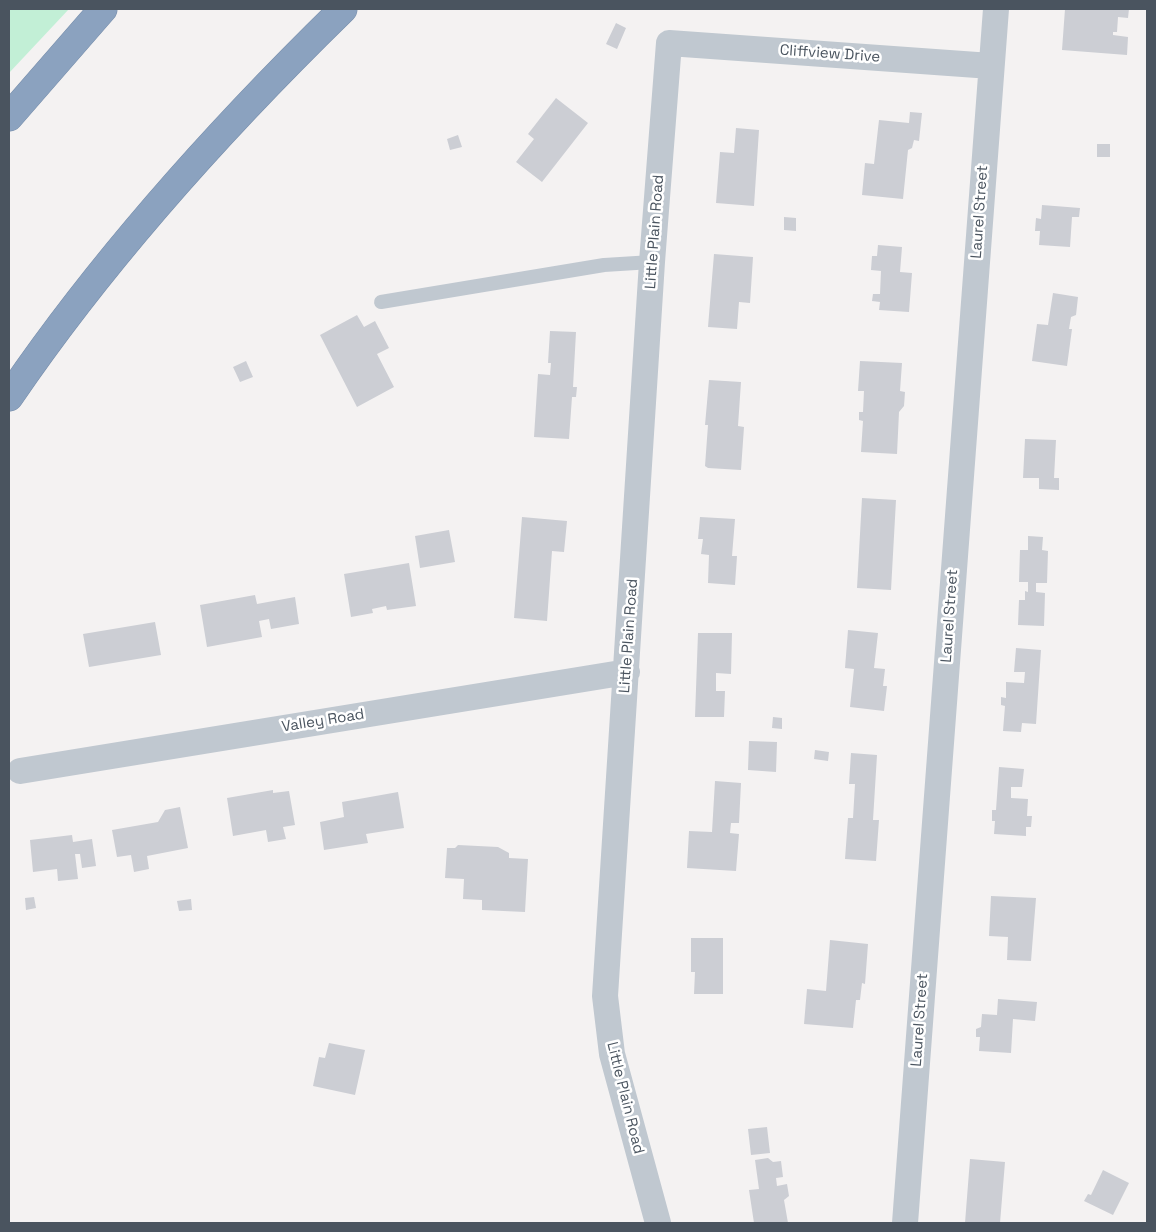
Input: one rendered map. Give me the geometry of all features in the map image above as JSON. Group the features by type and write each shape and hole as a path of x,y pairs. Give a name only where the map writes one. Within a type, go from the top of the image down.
{"highway":[{"path":"9,117 103,9"},
{"path":"9,397 65,320 181,178 243,110 343,9"}],"street":[{"name":"Laurel Street","path":"905,1223 990,66 996,9"},
{"name":"Cliffview Drive","path":"669,43 990,66"},
{"name":"Little Plain Road","path":"658,1223 612,1054 605,996 652,262 669,43"},
{"name":"Valley Road","path":"20,771 627,672"}],"lane":[{"path":"382,302 604,265 652,262"}],"green space":[{"path":"9,9 69,9 9,73"}],"building":[{"path":"1065,9 1129,9 1128,18 1118,17 1117,32 1113,32 1113,35 1128,37 1127,55 1062,50"},
{"path":"616,23 626,28 617,49 606,44"},
{"path":"556,98 588,123 542,182 516,162 534,139 528,134"},
{"path":"910,112 922,113 919,141 914,140 912,148 908,150 903,199 862,195 865,163 874,164 879,120 909,123"},
{"path":"736,128 759,130 754,206 716,203 720,152 734,153"},
{"path":"458,135 462,147 450,150 447,139"},
{"path":"1097,144 1110,144 1110,157 1097,157"},
{"path":"1042,205 1080,208 1079,217 1072,217 1070,247 1039,245 1040,231 1035,231 1036,218 1041,219"},
{"path":"784,217 796,218 796,231 784,230"},
{"path":"878,245 902,247 900,272 912,273 909,312 879,310 880,302 872,301 873,294 880,294 881,271 871,270 872,256 877,256"},
{"path":"714,254 753,257 750,303 739,302 737,329 708,327"},
{"path":"1053,293 1078,297 1076,315 1071,317 1069,329 1072,329 1067,366 1032,361 1037,324 1048,325"},
{"path":"357,315 364,327 375,321 389,348 377,354 394,387 357,407 320,335"},
{"path":"550,331 576,332 573,387 577,387 576,397 572,397 569,439 534,437 538,374 550,375 551,363 548,363"},
{"path":"246,361 253,377 240,382 233,367"},
{"path":"860,361 902,363 900,391 905,392 904,406 899,412 897,454 861,452 863,421 859,420 859,412 863,412 864,391 858,391"},
{"path":"709,380 741,382 738,426 744,427 741,470 708,468 705,466 708,425 705,425"},
{"path":"1025,439 1056,440 1054,478 1059,478 1059,490 1039,489 1039,478 1023,478"},
{"path":"862,498 896,500 891,590 857,588"},
{"path":"522,517 567,521 564,552 552,551 547,621 514,618"},
{"path":"700,517 735,519 732,556 737,556 735,585 708,583 709,555 701,554 703,539 698,539"},
{"path":"449,530 455,562 420,568 415,536"},
{"path":"1028,536 1043,537 1042,550 1048,551 1047,583 1036,583 1036,592 1045,593 1044,626 1018,625 1019,600 1025,600 1025,591 1028,592 1028,582 1019,582 1020,550 1028,550"},
{"path":"409,563 416,606 387,610 386,606 372,609 373,613 351,617 344,574"},
{"path":"255,595 257,604 295,597 299,624 271,629 269,619 259,621 262,637 207,647 200,605"},
{"path":"155,622 161,655 89,667 83,634"},
{"path":"848,630 878,633 874,668 885,669 883,686 887,686 884,711 850,707 854,669 845,668"},
{"path":"698,633 732,633 731,674 716,673 716,691 725,691 724,717 695,717"},
{"path":"1016,648 1041,650 1036,724 1022,723 1021,732 1003,731 1005,706 1001,705 1001,697 1006,698 1006,682 1024,683 1025,672 1014,672"},
{"path":"773,717 782,718 782,729 772,728"},
{"path":"749,741 777,742 776,772 748,770"},
{"path":"815,750 829,752 828,761 814,759"},
{"path":"851,753 877,755 873,820 879,820 876,861 845,859 848,818 853,818 855,784 849,784"},
{"path":"999,767 1024,769 1022,787 1011,787 1011,798 1028,799 1027,816 1032,816 1031,827 1026,827 1026,836 994,834 995,821 992,821 992,810 996,810"},
{"path":"715,781 741,783 739,823 731,823 730,833 739,834 736,871 687,868 689,831 712,832"},
{"path":"273,790 273,793 289,791 295,825 283,827 286,839 268,842 266,830 233,836 227,798"},
{"path":"398,792 404,828 366,834 368,843 324,850 320,822 344,817 342,802"},
{"path":"180,807 188,848 147,856 149,869 134,872 131,855 117,857 112,830 158,822 165,810"},
{"path":"72,835 73,842 92,839 96,866 82,868 80,854 75,854 78,879 58,881 57,869 33,872 30,840"},
{"path":"458,845 498,847 509,853 509,858 528,859 525,912 482,910 482,900 463,899 464,879 445,878 447,848 455,848"},
{"path":"991,896 1036,898 1031,961 1007,960 1008,937 989,936"},
{"path":"34,897 36,908 26,910 25,898"},
{"path":"191,899 192,910 179,911 177,901"},
{"path":"691,938 723,938 723,994 694,994 695,972 691,972"},
{"path":"830,940 868,944 865,984 862,983 860,1000 856,1000 853,1028 804,1024 807,989 826,991"},
{"path":"998,999 1037,1002 1035,1021 1013,1019 1011,1053 979,1051 980,1037 976,1037 976,1029 981,1027 982,1014 997,1015"},
{"path":"329,1043 365,1050 355,1095 313,1086 319,1057 325,1058"},
{"path":"767,1127 770,1153 751,1155 748,1129"},
{"path":"768,1158 773,1162 781,1161 783,1177 776,1178 777,1186 787,1184 789,1196 784,1200 788,1223 754,1223 749,1190 759,1189 755,1160"},
{"path":"970,1159 1005,1162 1000,1223 965,1223"},
{"path":"1103,1170 1129,1183 1113,1215 1084,1201 1088,1194 1091,1195"}]}
